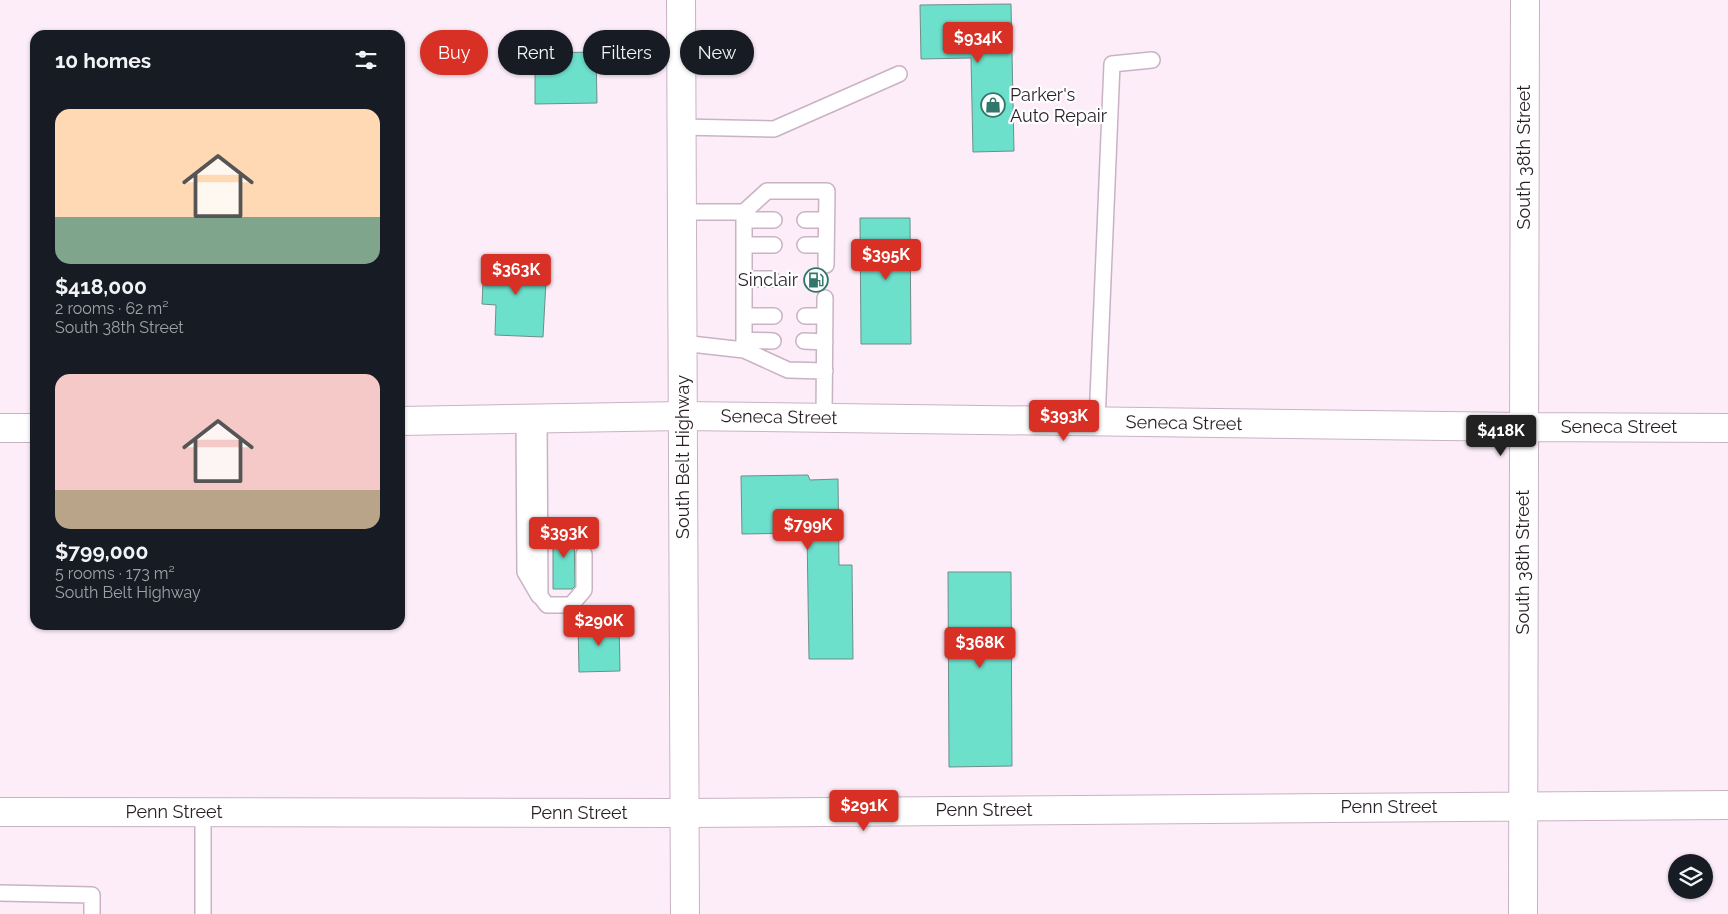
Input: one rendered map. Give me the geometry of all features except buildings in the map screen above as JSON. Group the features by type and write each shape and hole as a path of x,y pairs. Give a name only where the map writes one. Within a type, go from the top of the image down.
{"street":[{"name":"South Belt Highway","path":"681,0 685,914"},
{"name":"South 38th Street","path":"1523,914 1525,0"},
{"name":"Seneca Street","path":"405,421 682,416 1728,428"},
{"path":"0,428 30,428"},
{"name":"Penn Street","path":"0,812 684,813 1728,805"}],"lane":[{"path":"1098,422 1112,64 1152,60"},
{"path":"681,127 774,129 899,74"},
{"path":"744,345 744,216 767,191 826,191 826,265"},
{"path":"682,212 774,220"},
{"path":"805,220 826,220"},
{"path":"744,245 774,245"},
{"path":"805,245 826,245"},
{"path":"744,279 772,279"},
{"path":"824,418 826,298"},
{"path":"744,316 774,316"},
{"path":"805,316 825,316"},
{"path":"682,343 744,345 773,341"},
{"path":"804,341 825,342"},
{"path":"744,345 788,370 825,371"},
{"path":"532,419 525,572 547,606 571,604 584,590 584,554"},
{"path":"203,812 203,914"},
{"path":"0,893 92,895 92,914"}],"place":[{"name":"Parker's Auto Repair","path":"993,105"},
{"name":"Sinclair","path":"816,280"}]}
